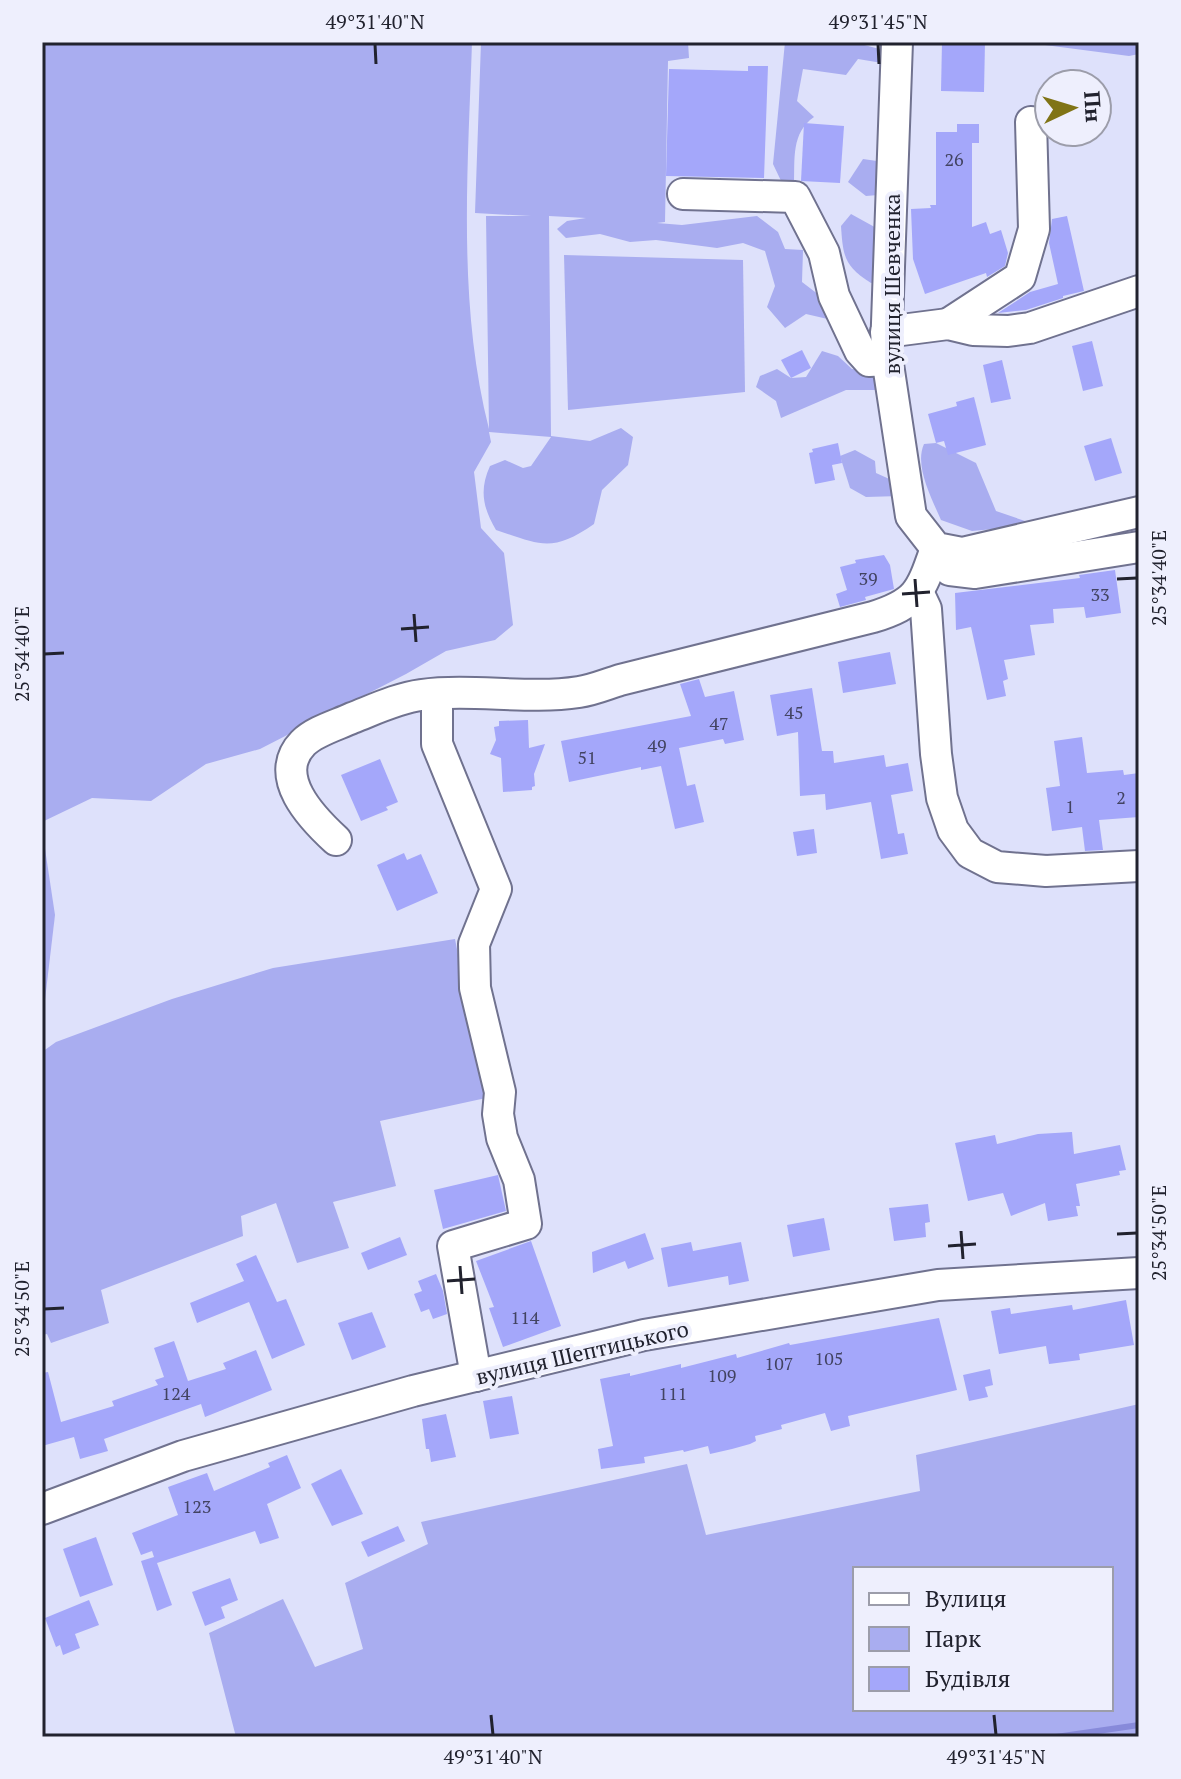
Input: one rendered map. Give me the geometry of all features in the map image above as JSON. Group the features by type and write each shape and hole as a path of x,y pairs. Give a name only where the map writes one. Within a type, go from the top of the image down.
{"street":[{"name":"вулиця Шевченка","path":"897,42 886,346 911,516 950,570 975,573 1139,547"},
{"path":"683,194 795,197 824,253 834,296 860,351 869,361 886,346 948,324 1020,277 1028,259 1034,229 1031,122"},
{"path":"948,324 973,330 1030,328 1139,291"},
{"path":"336,840 316,822 294,787 291,765 303,744 328,729 366,713 419,695 582,692 873,617 901,608 918,592 936,548 962,553 1139,512"},
{"path":"918,592 926,609 942,798 953,830 970,853 997,867 1046,871 1139,866"},
{"path":"437,694 437,744 496,889 474,944 475,988 500,1092 498,1114 502,1138 519,1180 526,1224 453,1246 476,1376"},
{"name":"вулиця Шептицького","path":"42,1509 183,1456 413,1391 644,1335 938,1285 1139,1273"}],"green space":[{"path":"42,42 472,42 467,187 469,285 472,333 489,429 486,216 531,216 475,213 481,42 688,42 689,58 668,61 665,222 657,223 682,225 757,216 778,232 785,249 803,250 802,282 836,308 832,320 806,314 785,328 767,307 775,286 765,251 743,243 717,248 656,240 630,242 600,234 566,238 557,229 567,221 586,218 549,216 551,436 590,441 621,428 633,437 628,465 602,490 594,524 567,539 546,544 496,530 485,506 484,491 490,466 505,460 523,468 531,466 551,437 489,432 491,442 474,472 481,528 504,553 513,625 495,640 446,651 260,749 206,764 151,801 92,798 42,822"},
{"path":"785,42 853,42 887,51 882,63 858,59 846,75 803,69 797,101 814,117 798,139 794,184 783,185 773,164"},
{"path":"1022,42 1139,42 1139,54 1129,56"},
{"path":"863,159 884,162 878,195 866,196 848,182"},
{"path":"851,214 880,230 877,282 871,283 862,277 847,259 841,226"},
{"path":"564,255 743,260 745,392 568,410"},
{"path":"822,351 838,356 852,369 877,370 884,390 846,390 781,418 776,401 756,387 760,376 777,369 791,378 806,377"},
{"path":"936,443 976,463 996,511 1028,522 1025,526 972,531 941,520 925,482 921,462 924,444"},
{"path":"855,450 875,461 876,473 896,482 900,496 866,497 850,488 840,456"},
{"path":"42,829 55,915 42,1025"},
{"path":"455,939 486,1098 380,1121 396,1186 333,1202 349,1248 297,1263 276,1203 241,1216 243,1236 101,1290 109,1323 51,1343 47,1334 42,1335 42,1052 56,1042 172,999 273,968"},
{"path":"1139,1404 1139,1737 236,1737 209,1633 283,1599 315,1667 363,1649 345,1583 428,1544 421,1522 687,1464 706,1535 920,1491 916,1455"}],"building":[{"path":"942,42 985,42 984,92 941,91"},
{"path":"748,66 768,66 764,178 666,176 669,69 748,71"},
{"path":"804,123 844,126 840,183 801,181"},
{"path":"957,124 979,124 979,143 972,143 972,227 986,222 990,234 1001,230 1008,253 1005,266 987,277 986,273 925,294 913,259 911,209 936,205 936,132 957,132"},
{"path":"1067,216 1084,291 1026,310 998,313 1030,292 1058,284 1049,243 1052,219"},
{"path":"1092,341 1103,386 1083,391 1072,346"},
{"path":"802,350 811,368 791,378 781,360"},
{"path":"1002,360 1011,399 991,403 983,365"},
{"path":"974,397 986,445 948,455 944,441 936,443 928,414 957,406 956,402"},
{"path":"1111,438 1122,473 1095,481 1084,446"},
{"path":"838,443 842,463 832,465 835,480 815,484 809,453 813,452 812,449"},
{"path":"884,555 890,565 894,589 840,607 836,594 847,590 840,567 856,563 855,560"},
{"path":"1115,570 1121,613 1086,618 1084,607 1053,609 1054,623 1030,625 1035,655 1004,660 1008,679 1003,681 1006,696 987,700 971,627 956,630 955,593 1080,578 1079,575"},
{"path":"890,652 896,684 843,693 838,662"},
{"path":"699,679 705,697 734,691 744,740 725,744 723,739 679,748 687,786 695,784 704,822 675,829 661,766 641,770 641,767 569,782 561,741 691,716 680,684"},
{"path":"812,688 822,751 833,751 834,763 884,755 886,767 908,763 913,791 891,795 898,834 904,833 908,854 881,859 871,802 826,810 825,794 800,796 798,732 777,736 770,695"},
{"path":"528,720 529,748 545,744 534,774 535,786 532,790 503,792 501,758 490,754 496,740 494,727 499,726 499,721"},
{"path":"1082,737 1087,773 1123,770 1124,775 1139,773 1139,817 1099,820 1103,850 1085,851 1082,827 1052,831 1046,788 1060,786 1054,741"},
{"path":"380,759 398,802 386,807 388,810 361,821 341,775"},
{"path":"814,829 817,853 797,856 793,832"},
{"path":"404,853 407,860 421,854 438,893 397,911 377,865"},
{"path":"1072,1132 1074,1154 1120,1145 1126,1170 1119,1171 1120,1175 1076,1184 1080,1206 1076,1206 1078,1216 1048,1221 1045,1203 1011,1216 1003,1193 968,1201 955,1143 995,1135 997,1144 1038,1134"},
{"path":"498,1175 506,1211 443,1229 434,1190"},
{"path":"928,1204 930,1222 925,1223 926,1237 894,1241 889,1208"},
{"path":"824,1218 830,1250 793,1257 787,1225"},
{"path":"645,1233 654,1259 628,1269 625,1261 593,1273 592,1252"},
{"path":"400,1237 407,1255 368,1270 361,1253"},
{"path":"531,1241 561,1326 503,1347 489,1308 494,1307 476,1261"},
{"path":"691,1242 693,1251 741,1242 749,1281 729,1285 728,1276 668,1287 661,1248"},
{"path":"256,1255 277,1302 286,1299 305,1345 272,1359 249,1302 197,1323 190,1303 244,1281 236,1264"},
{"path":"436,1274 447,1314 433,1319 429,1309 421,1312 414,1294 422,1291 418,1281"},
{"path":"1126,1300 1134,1345 1079,1354 1080,1360 1049,1364 1046,1346 999,1354 991,1311 1010,1308 1011,1314 1072,1305 1073,1310"},
{"path":"372,1312 386,1347 352,1360 338,1323"},
{"path":"939,1318 957,1390 848,1416 850,1426 831,1431 825,1413 781,1425 782,1429 755,1436 756,1441 732,1449 710,1454 708,1446 644,1457 645,1463 601,1469 598,1449 613,1446 600,1379 630,1373 630,1376 681,1364 681,1368 736,1354 737,1358 789,1343"},
{"path":"174,1341 188,1381 226,1369 223,1363 256,1350 272,1390 205,1417 201,1404 104,1439 108,1451 80,1459 74,1437 42,1446 42,1373 48,1372 61,1422 114,1406 112,1401 158,1385 155,1380 164,1377 154,1348"},
{"path":"990,1369 993,1385 985,1387 988,1397 969,1401 963,1375"},
{"path":"512,1396 519,1434 490,1439 483,1401"},
{"path":"446,1414 456,1457 431,1462 422,1419"},
{"path":"287,1455 301,1488 267,1504 279,1538 260,1544 255,1531 157,1563 172,1605 157,1611 141,1561 154,1557 152,1551 141,1555 132,1533 178,1515 168,1487 207,1473 214,1491 270,1467 268,1463"},
{"path":"341,1469 363,1514 332,1526 311,1484"},
{"path":"398,1526 405,1541 368,1557 361,1542"},
{"path":"96,1537 113,1585 80,1597 63,1549"},
{"path":"230,1578 238,1600 221,1607 225,1618 205,1626 192,1592"},
{"path":"89,1600 99,1625 75,1634 80,1648 63,1655 60,1645 56,1647 45,1618"}],"waterway":[{"path":"1056,1737 1139,1725"}]}
